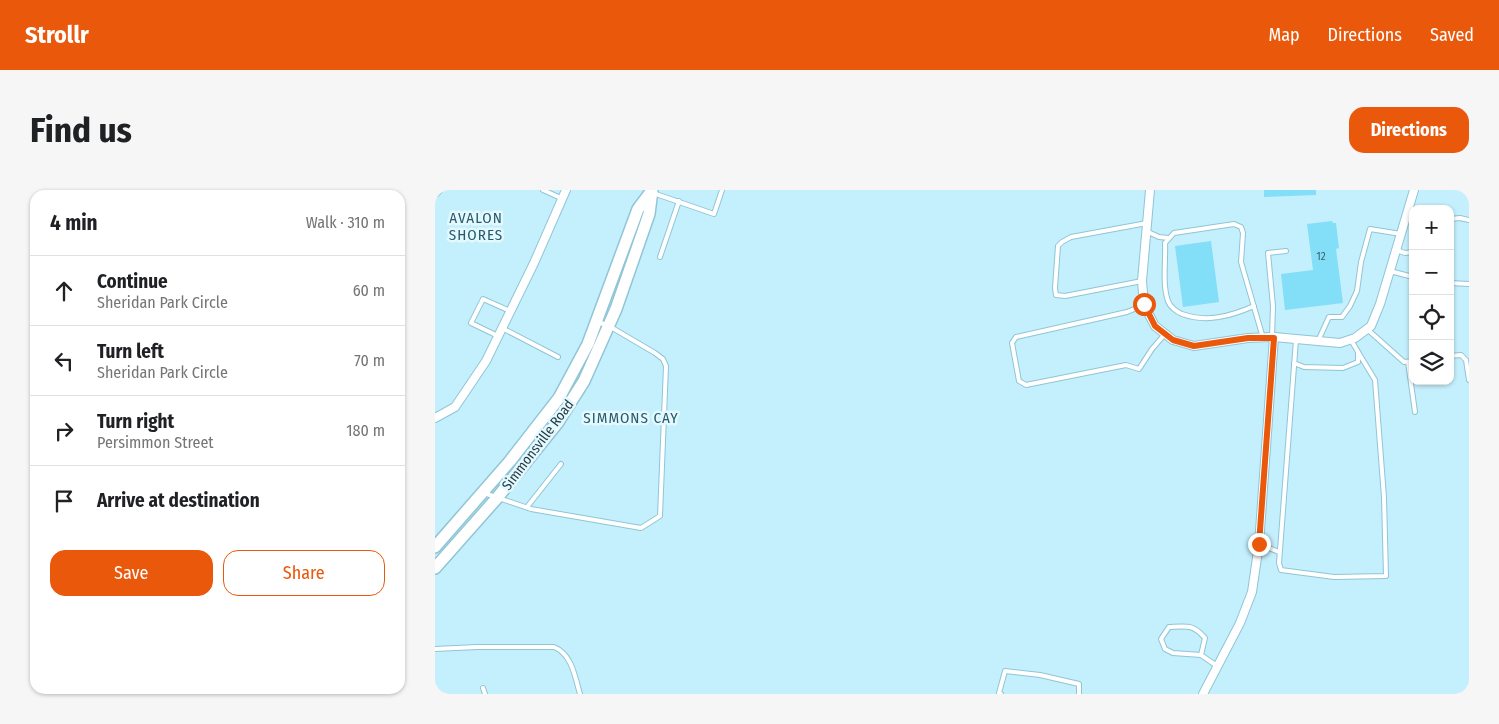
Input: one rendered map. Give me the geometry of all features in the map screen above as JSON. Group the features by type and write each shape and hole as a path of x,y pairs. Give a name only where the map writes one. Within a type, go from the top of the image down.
{"street":[{"path":"435,193 438,190"},
{"path":"435,418 455,407 486,361 567,190"},
{"path":"1150,190 1141,282 1144,304 1155,326 1173,340 1194,346 1248,338 1340,343 1351,339 1367,329 1371,326 1380,304 1414,190"},
{"name":"Simmonsville Road","path":"435,547 527,440 559,398 588,344 638,209 648,191"},
{"name":"Simmonsville Road","path":"435,568 497,498 558,422 584,381 609,326 649,214 648,191"},
{"path":"1203,694 1247,608 1252,592 1259,544 1273,338"}],"lane":[{"path":"543,190 563,199"},
{"path":"648,191 714,214 722,190"},
{"path":"660,256 679,201"},
{"path":"1454,218 1469,220"},
{"path":"1254,306 1220,318 1204,319 1177,312 1169,303 1165,285 1165,243 1174,233 1234,224 1241,227 1243,233 1241,262 1249,292 1254,306 1263,338"},
{"path":"1141,282 1065,296 1056,295 1058,246 1071,237 1147,227 1159,237 1169,238"},
{"path":"1318,341 1329,317 1343,317 1350,306 1357,291 1361,262 1371,229 1401,234"},
{"path":"1396,250 1409,252"},
{"path":"1273,338 1273,306 1268,253 1286,251"},
{"path":"1390,271 1409,276"},
{"path":"1454,283 1469,284"},
{"path":"498,336 471,322 483,299 511,311"},
{"path":"1144,304 1127,312 1016,337 1012,342 1019,382 1025,385 1126,365 1139,369 1165,334"},
{"path":"482,493 527,507 641,528 660,516 666,366 663,359 609,326 597,322"},
{"path":"502,328 558,357"},
{"path":"1367,329 1404,362 1409,362"},
{"path":"1296,340 1279,552 1281,570 1334,577 1386,576 1384,497 1375,380 1351,339"},
{"path":"1294,363 1304,367 1343,368 1358,362 1358,352"},
{"path":"1454,356 1461,355 1466,360 1469,380"},
{"path":"1413,385 1415,412"},
{"path":"527,507 561,464"},
{"path":"1259,544 1279,552"},
{"path":"1201,655 1205,638 1198,629 1188,626 1169,627 1161,639 1165,649 1173,653 1201,655 1217,666"},
{"path":"435,649 554,647 562,650 571,664 580,694"},
{"path":"1001,694 999,693 1005,671 1040,675 1079,684 1079,694"},
{"path":"483,688 485,694"}],"building":[{"path":"1264,190 1316,190 1316,195 1264,197"},
{"path":"1332,221 1336,223 1339,248 1336,249 1343,303 1285,310 1281,274 1313,270 1307,224"},
{"path":"1211,241 1219,302 1183,307 1175,246"}],"district":[{"name":"AVALON SHORES","path":"476,226"},
{"name":"SIMMONS CAY","path":"631,418"}],"route":[{"path":"1144,304 1155,326 1173,340 1194,346 1248,338 1274,338 1259,544"}]}
